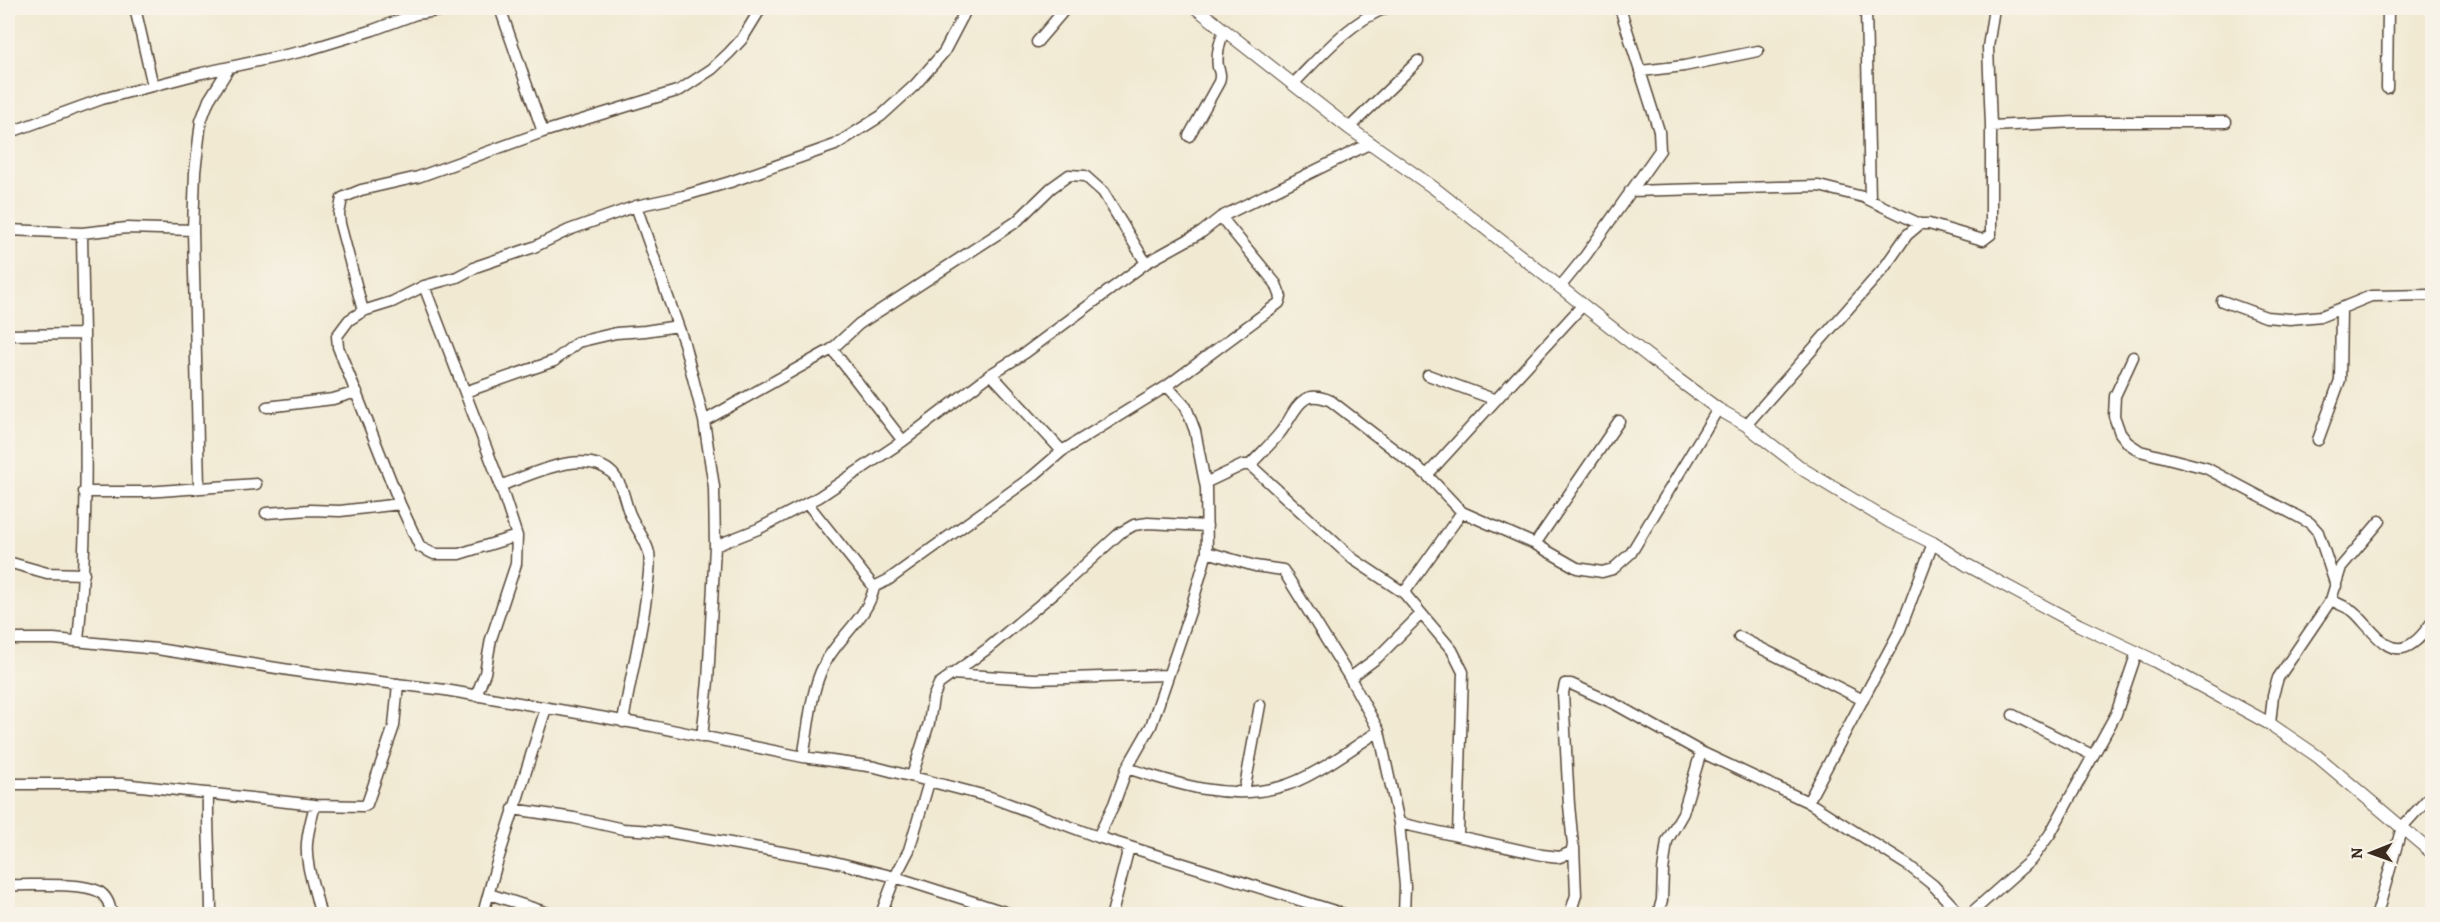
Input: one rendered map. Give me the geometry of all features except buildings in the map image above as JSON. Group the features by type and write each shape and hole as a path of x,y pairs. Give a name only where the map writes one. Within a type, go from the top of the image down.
{"street":[{"path":"135,8 153,86"},
{"path":"8,133 102,99 304,51 416,14 459,8"},
{"path":"500,8 543,132"},
{"path":"363,311 340,224 342,198 361,190 418,177 543,132 611,110 655,99 694,82 742,39 761,8"},
{"path":"517,536 459,554 434,554 420,547 400,504 338,347 338,336 349,320 363,311 392,302 424,286 457,277 478,266 534,247 569,230 636,206 683,196 729,182 835,145 881,116 915,85 944,52 967,8"},
{"path":"1037,42 1066,8"},
{"path":"1196,8 1349,128 1418,176 1582,306 1718,409 1746,425 1804,471 1967,565 2079,625 2137,652 2270,724 2317,756 2433,853"},
{"path":"1294,83 1367,11 1386,8"},
{"path":"1560,287 1586,255 1660,150 1661,141 1620,8"},
{"path":"1866,8 1870,200"},
{"path":"1630,190 1819,186 1870,200 1920,224 1929,224 1983,240 1991,234 1988,48 1994,8"},
{"path":"2387,88 2388,8"},
{"path":"1189,136 1219,82 1221,74 1218,67 1218,46 1224,30"},
{"path":"1641,71 1684,66 1758,51"},
{"path":"1349,128 1418,61"},
{"path":"199,487 193,230 195,172 201,121 209,100 229,68"},
{"path":"1991,126 2076,122 2226,122"},
{"path":"715,546 758,529 807,503 903,441 991,374 1025,353 1146,263 1202,232 1221,218 1371,143"},
{"path":"704,421 832,349 859,324 1016,222 1051,188 1069,175 1085,176 1103,192 1146,263"},
{"path":"636,206 678,326 704,421 714,488 715,546 708,681 702,737"},
{"path":"874,587 888,580 1033,476 1062,451 1167,386 1274,308 1281,297 1276,284 1221,218"},
{"path":"1746,425 1884,268 1907,235 1920,224"},
{"path":"8,230 82,233 127,228 193,230"},
{"path":"78,641 84,574 82,233"},
{"path":"424,286 517,536 516,564 491,639 486,673 476,696"},
{"path":"2222,301 2266,317 2282,318 2322,316 2371,296 2433,295"},
{"path":"1427,475 1582,306"},
{"path":"2318,440 2340,380 2341,308"},
{"path":"465,392 554,361 578,342 616,333 645,332 678,326"},
{"path":"8,335 84,334"},
{"path":"832,349 903,441"},
{"path":"2133,357 2115,396 2114,416 2120,433 2128,443 2140,451 2206,468 2310,523 2318,532 2336,586"},
{"path":"991,374 1062,451"},
{"path":"1428,375 1496,400"},
{"path":"1098,837 1114,804 1127,768 1151,726 1190,612 1207,552 1205,483 1195,431 1186,407 1167,386"},
{"path":"267,407 333,399 357,392"},
{"path":"1250,465 1280,433 1299,403 1311,396 1319,396 1331,401 1427,475 1462,512 1535,544 1576,568 1602,572 1621,564 1645,532 1718,409"},
{"path":"1535,544 1619,421"},
{"path":"500,486 554,465 573,463 591,463 603,467 612,473 620,484 629,512 649,552 650,566 642,624 623,722"},
{"path":"1205,483 1243,465 1250,465 1353,559 1404,593 1452,650 1463,672 1458,835"},
{"path":"84,492 146,492 256,484"},
{"path":"803,757 819,676 835,647 872,599 874,587 807,503"},
{"path":"266,513 310,510 340,511 400,504"},
{"path":"1404,593 1462,512"},
{"path":"2270,724 2273,695 2278,678 2331,600 2342,567 2380,521"},
{"path":"912,776 929,723 933,698 939,684 987,650 1120,533 1134,525 1148,523 1207,526"},
{"path":"1808,802 1900,630 1932,543"},
{"path":"1207,552 1255,566 1283,570 1350,678 1379,731 1399,823 1405,886 1404,915"},
{"path":"8,562 47,573 84,574"},
{"path":"2331,600 2352,611 2385,644 2395,648 2404,648 2414,643 2433,622"},
{"path":"1350,678 1378,657 1420,614"},
{"path":"1739,637 1863,700"},
{"path":"8,639 78,641 157,649 308,673 398,684 546,708 803,757 875,767 990,798 1098,837 1344,915"},
{"path":"1970,915 2031,860 2061,815 2116,714 2137,652"},
{"path":"951,674 1035,679 1167,675"},
{"path":"8,784 122,784 315,805 358,807 367,804 394,726 398,684"},
{"path":"1570,915 1576,895 1566,755 1563,693 1565,684 1578,686 1701,752 1808,802 1909,866 1933,885 1960,915"},
{"path":"1244,792 1260,705"},
{"path":"483,915 513,809 546,708"},
{"path":"2013,715 2092,755"},
{"path":"1127,768 1202,790 1244,792 1280,788 1379,731"},
{"path":"1658,915 1662,900 1667,842 1683,813 1701,752"},
{"path":"881,915 895,877 909,850 929,782"},
{"path":"208,793 207,834 211,915"},
{"path":"2377,915 2402,827 2433,794"},
{"path":"315,805 306,844 320,915"},
{"path":"513,809 573,818 623,829 668,832 815,858 895,877 1011,915"},
{"path":"1399,823 1542,855 1560,856 1571,852 1574,845"},
{"path":"1112,915 1129,847"},
{"path":"8,885 89,888 105,897 110,905 111,915"},
{"path":"489,894 551,915"}]}
